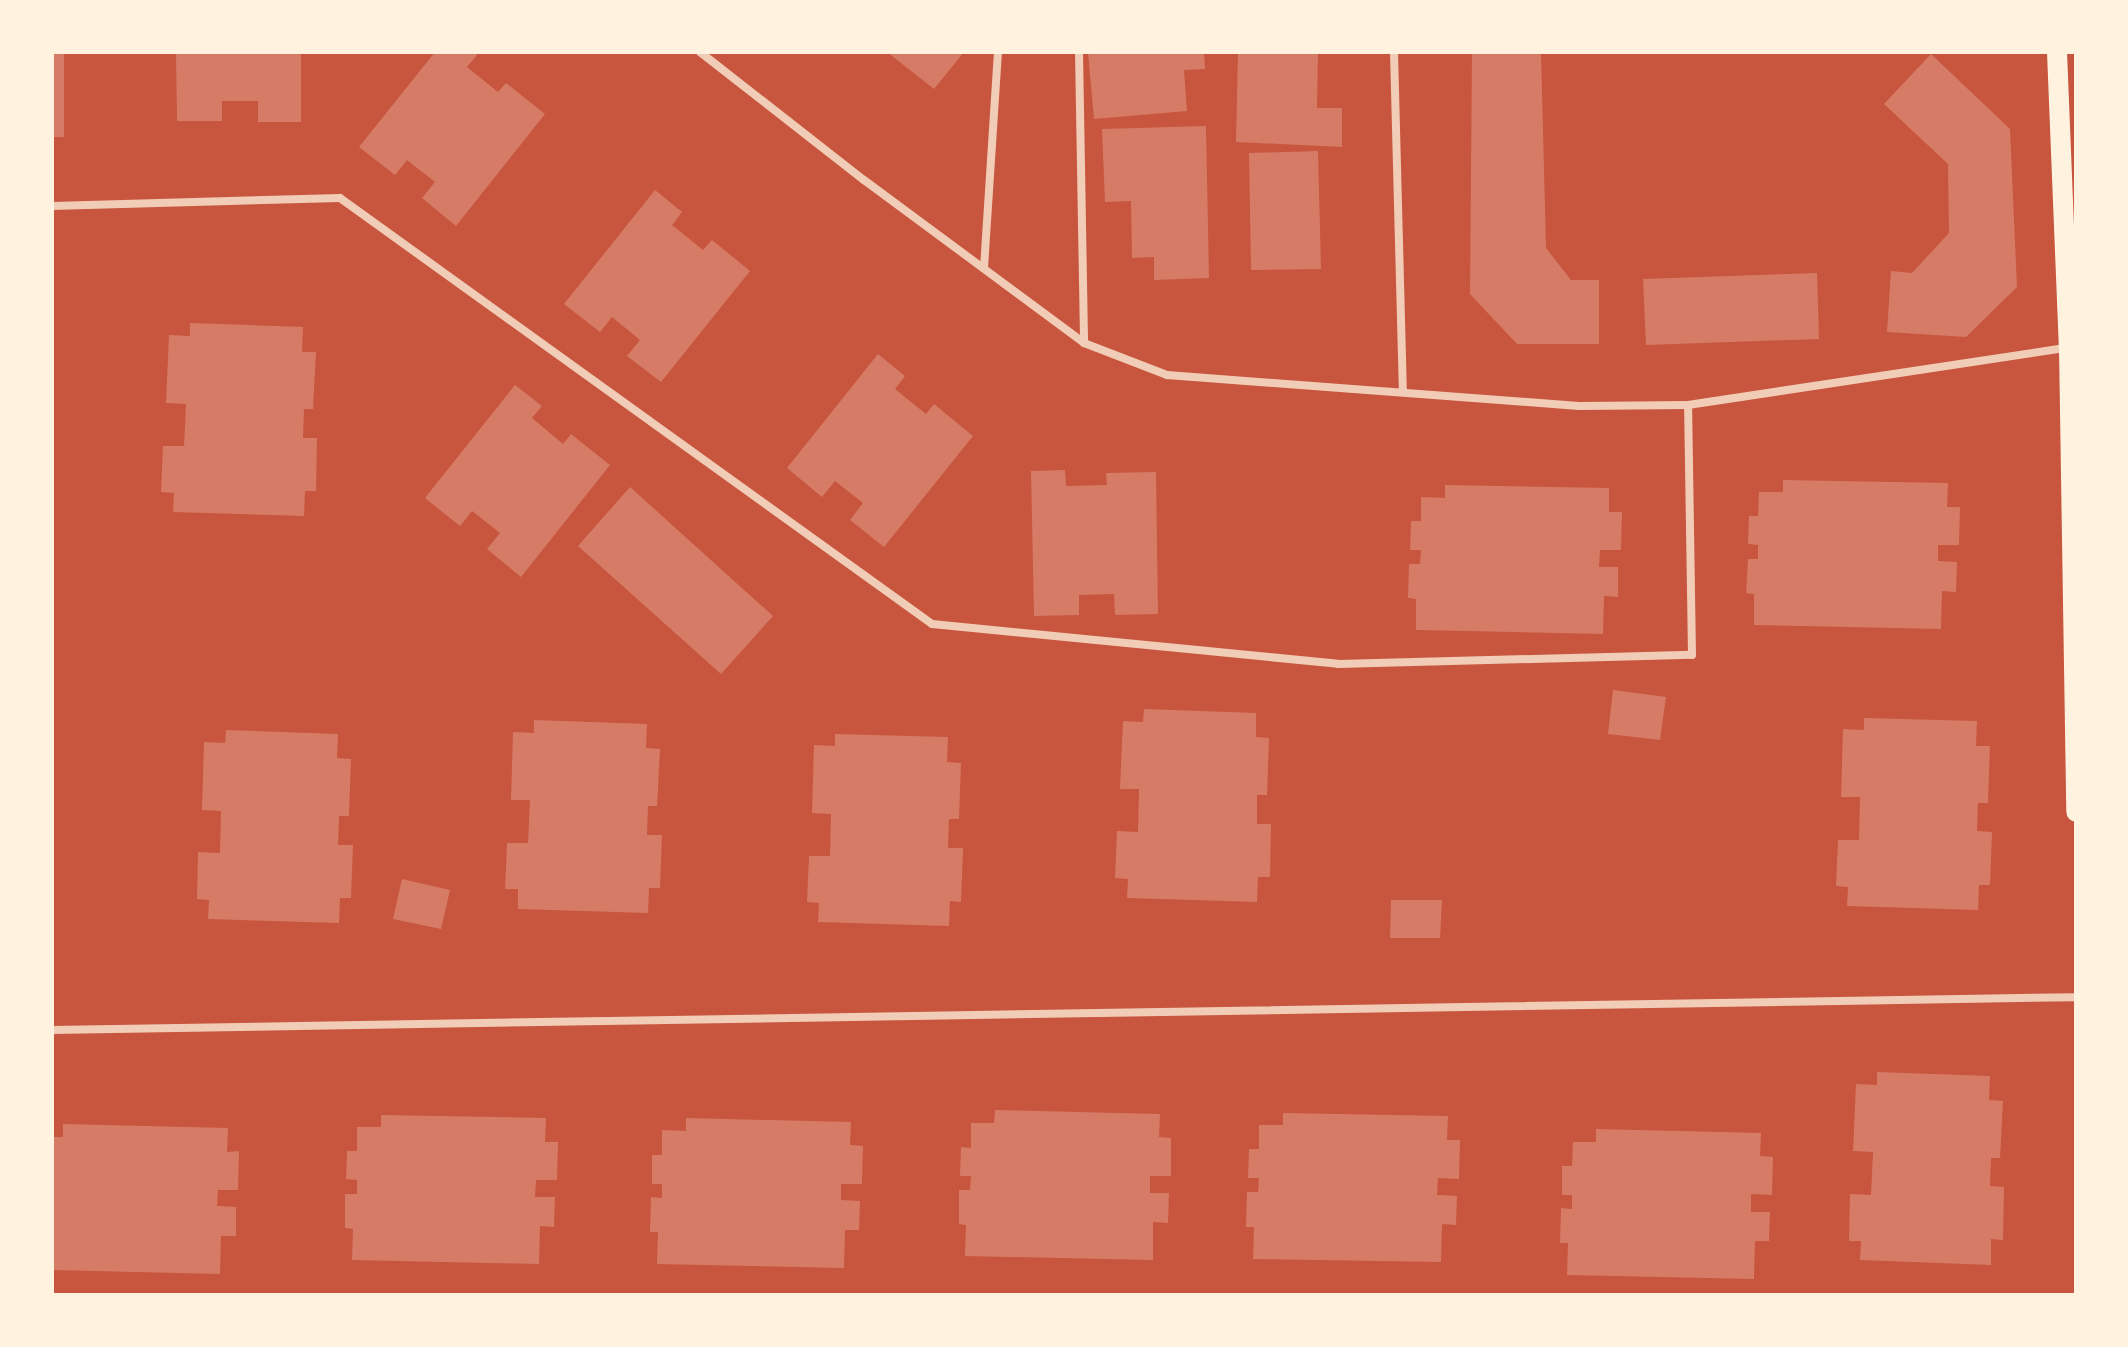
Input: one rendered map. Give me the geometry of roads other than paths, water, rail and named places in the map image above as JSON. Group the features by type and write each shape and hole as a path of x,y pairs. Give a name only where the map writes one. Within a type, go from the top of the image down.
{"main road":[{"path":"2057,52 2072,346 2076,812"}],"street":[{"path":"700,52 864,180 1084,343 1167,375 1403,390 1579,406 1688,405 2072,346"},
{"path":"984,268 998,52"},
{"path":"1079,52 1084,343"},
{"path":"1394,52 1403,390"},
{"path":"52,206 340,198 932,624 1338,664 1692,655 1688,405"},
{"path":"52,1030 2076,997"}]}
